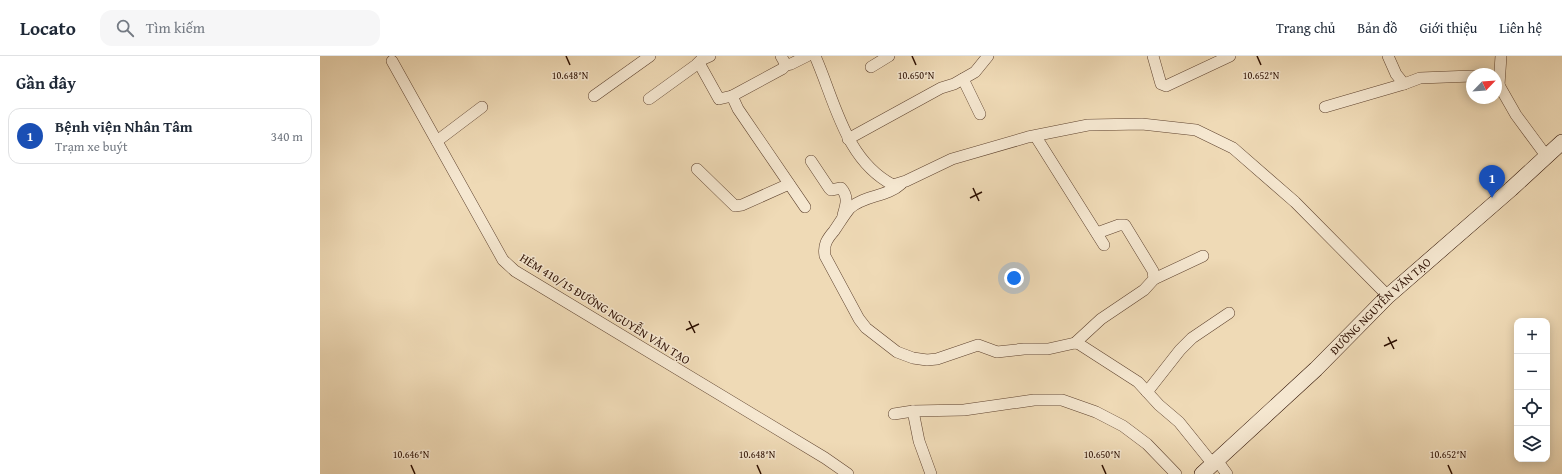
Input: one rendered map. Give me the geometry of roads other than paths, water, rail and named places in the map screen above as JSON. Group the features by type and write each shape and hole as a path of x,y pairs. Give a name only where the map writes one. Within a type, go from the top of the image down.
{"main road":[{"name":"ĐƯỜNG NGUYỄN VĂN TẠO","path":"1210,466 1316,369 1388,296 1547,157 1562,142"}],"street":[{"path":"594,96 650,56"},
{"path":"649,99 710,56"},
{"path":"699,63 719,99 732,96 783,60 790,64 807,56"},
{"path":"815,56 848,139 870,167 888,183 893,185 901,183"},
{"path":"871,67 889,56"},
{"path":"848,139 942,88 954,84 975,72 988,56"},
{"path":"1153,56 1161,84 1166,86 1230,56"},
{"path":"1388,56 1396,74 1404,84"},
{"path":"1500,68 1501,56"},
{"name":"HẺM 410/15 ĐƯỜNG NGUYỄN VĂN TẠO","path":"392,61 503,260 515,271 825,458 848,474"},
{"path":"1325,107 1420,78 1466,76"},
{"path":"963,79 980,114"},
{"path":"1502,89 1516,115 1547,157"},
{"path":"732,96 738,109 804,207"},
{"path":"437,141 482,107"},
{"path":"1203,256 1154,279 1144,290 1100,319 1075,343 1048,349 1024,349 996,352 978,345 937,359 927,360 913,358 897,352 866,328 859,319 825,256 824,246 841,220 851,208 868,199 887,192 901,183 952,159 1028,137 1036,137 1088,125 1142,124 1196,130 1216,138 1233,148 1295,202 1388,296"},
{"path":"1036,137 1104,245"},
{"path":"811,161 831,190 841,188 844,191 847,202 841,220"},
{"path":"697,169 736,206 742,205 789,184"},
{"path":"1097,233 1119,225 1125,225 1153,271 1154,279"},
{"path":"1147,392 1180,350 1192,338 1229,313"},
{"path":"1075,343 1138,382 1179,422 1210,466 1227,474"},
{"path":"894,414 913,411 964,410 1034,400 1062,400 1090,409 1123,426 1147,444 1176,474"},
{"path":"913,411 919,441 931,474"}],"place":[{"name":"Bệnh viện Nhân Tâm","path":"1492,198"}]}
